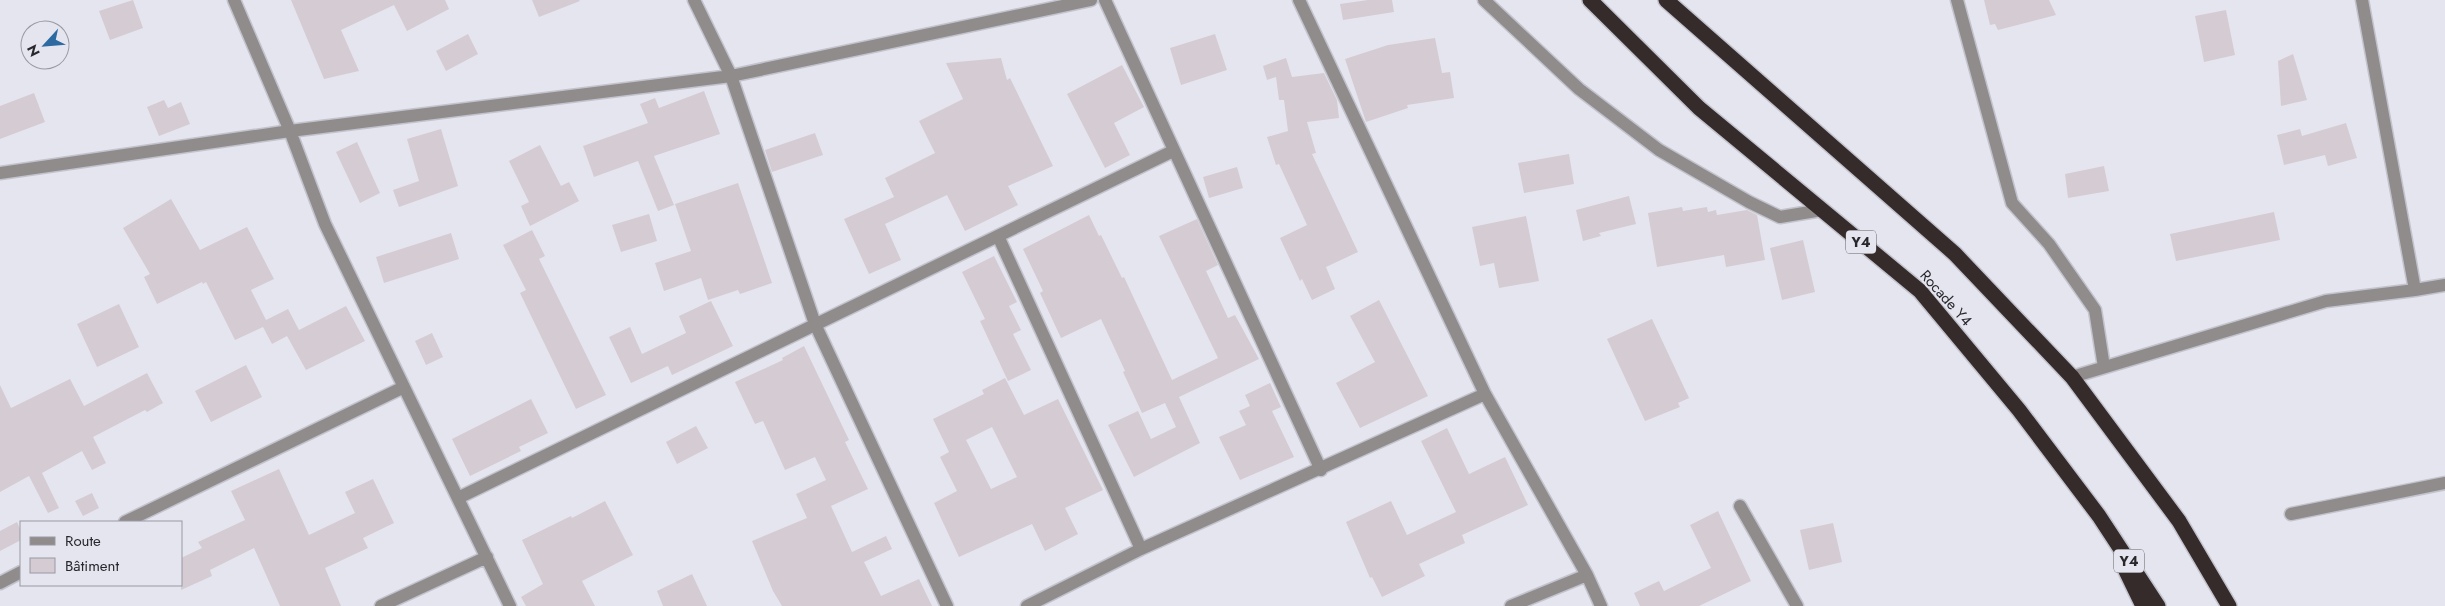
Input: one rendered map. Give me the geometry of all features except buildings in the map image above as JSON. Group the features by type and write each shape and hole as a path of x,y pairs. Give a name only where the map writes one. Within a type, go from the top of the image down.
{"highway":[{"name":"Rocade Y4","path":"1590,0 1699,108 1920,291 2019,410 2099,516 2158,606"},
{"path":"1666,0 1955,254 2072,377 2179,521 2229,606"},
{"path":"2099,516 2143,606"}],"street":[{"path":"234,0 290,131 325,224 510,606"},
{"path":"694,0 731,76 815,324 947,606"},
{"path":"0,173 290,131 731,76 1091,0"},
{"path":"1106,0 1173,151 1321,470"},
{"path":"1300,0 1485,394 1588,575 1601,606"},
{"path":"1484,0 1579,89 1659,150 1748,202 1780,217 1822,210"},
{"path":"1957,0 2012,203 2049,244 2095,310 2104,367"},
{"path":"2362,0 2415,290"},
{"path":"458,498 1173,151"},
{"path":"998,236 1141,548"},
{"path":"2072,377 2326,301 2445,285"},
{"path":"127,521 404,387"},
{"path":"1026,606 1141,548 1321,470 1485,394"},
{"path":"2291,514 2445,483"},
{"path":"1740,506 1797,606"},
{"path":"380,606 487,557"},
{"path":"0,583 20,573"},
{"path":"1511,606 1588,575"}]}
